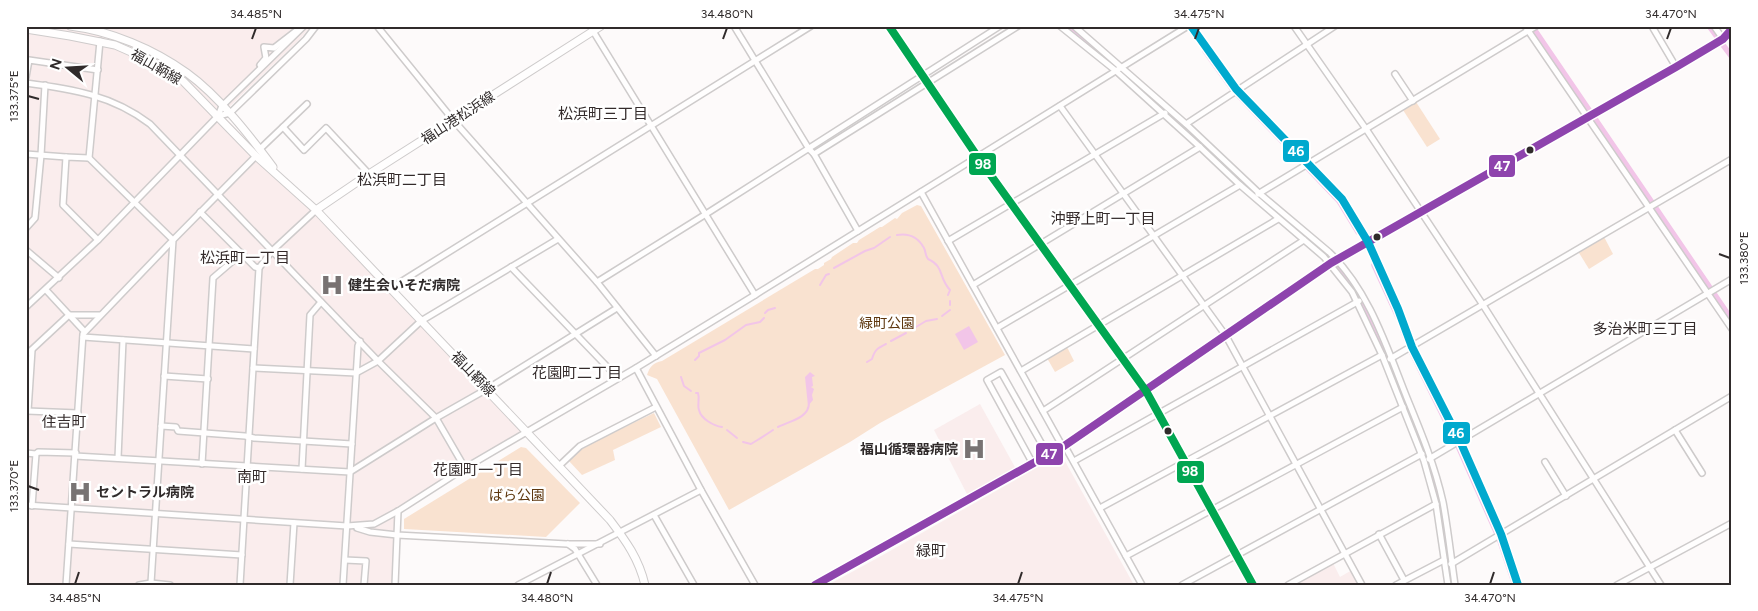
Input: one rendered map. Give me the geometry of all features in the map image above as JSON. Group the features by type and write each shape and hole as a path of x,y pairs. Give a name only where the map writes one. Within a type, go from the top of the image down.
{"main road":[{"name":"福山鞆線","path":"70,26 89,28 106,33 153,53 188,74 230,113 258,152"},
{"name":"福山港松浜線","path":"316,210 600,26"},
{"name":"福山鞆線","path":"26,29 115,45 149,60 183,81 316,210 560,465 610,520 629,545 638,561 645,585"}],"street":[{"path":"218,116 230,113 304,41 316,26"},
{"path":"377,26 454,121 596,282 656,356"},
{"path":"734,26 809,149 814,154 858,231"},
{"path":"391,288 811,26"},
{"path":"890,26 977,156 1146,391 1253,585"},
{"path":"596,282 809,149 1000,26"},
{"path":"814,154 1018,26"},
{"path":"1060,26 1167,112 1186,124 1256,194 1278,219 1334,262"},
{"path":"1074,26 1122,67 1240,185 1256,194 1334,262 1361,299 1428,460 1442,502 1449,565 1454,585"},
{"path":"36,454 29,506 346,526 374,524 398,511 465,468 656,356 1190,26 1236,90 1342,199 1368,242 1398,309 1412,347 1460,441 1501,534 1518,585"},
{"path":"1294,26 1366,129 1483,305 1661,585"},
{"path":"1186,124 1335,26"},
{"path":"1714,26 1723,39"},
{"path":"246,83 266,58 264,47 274,48 304,27"},
{"path":"26,307 98,240 218,116 222,106 304,27"},
{"path":"1256,194 1531,28 1710,292 1732,329"},
{"path":"1652,28 1676,67"},
{"path":"593,31 755,295"},
{"path":"815,585 1064,446 1334,262 1676,67 1723,39 1730,32 1732,39"},
{"path":"90,158 100,42"},
{"path":"26,77 29,60 98,70"},
{"path":"1395,74 1413,100"},
{"path":"26,82 95,96 119,104 133,111 150,124 378,361 436,418 465,468"},
{"path":"26,228 35,218 45,85"},
{"path":"66,585 84,334 100,315 306,104"},
{"path":"1060,106 1226,336 1362,585"},
{"path":"948,240 1167,112"},
{"path":"283,127 304,150 326,128 370,174"},
{"path":"973,285 1200,147"},
{"path":"26,154 90,158 173,240"},
{"path":"66,157 62,205 98,240"},
{"path":"1388,360 1732,159"},
{"path":"998,328 1240,185"},
{"path":"921,192 1060,442 1074,461 1142,585"},
{"path":"240,585 259,268 272,251 316,210"},
{"path":"200,212 254,267 259,268"},
{"path":"1021,371 1278,219"},
{"path":"253,368 356,374 378,361 421,321 558,239"},
{"path":"148,584 156,513 173,240"},
{"path":"1044,411 1304,240"},
{"path":"26,250 59,278"},
{"path":"202,464 213,278 242,253"},
{"path":"511,267 574,335 618,378"},
{"path":"1428,460 1732,279"},
{"path":"46,290 84,334 123,340 254,349"},
{"path":"1361,299 1382,355 1388,360 1403,406 1422,454 1428,460 1444,560 1449,565 1448,585"},
{"path":"1074,461 1361,299"},
{"path":"302,469 305,441 310,315 321,302"},
{"path":"26,453 75,454 247,467 350,472 617,308"},
{"path":"26,355 69,315 100,315"},
{"path":"118,458 123,340"},
{"path":"343,585 356,374 360,341"},
{"path":"32,350 27,411 78,414"},
{"path":"1100,508 1382,355"},
{"path":"636,368 701,490 755,585"},
{"path":"1033,464 987,380 1000,372 1048,455"},
{"path":"164,376 208,379"},
{"path":"1449,565 1732,396"},
{"path":"1126,556 1403,406"},
{"path":"560,465 580,446 656,407"},
{"path":"161,426 176,427 178,431 352,444"},
{"path":"1675,430 1702,473"},
{"path":"1182,585 1422,454"},
{"path":"1545,462 1566,496"},
{"path":"518,585 701,490"},
{"path":"1288,585 1436,504"},
{"path":"395,585 398,511"},
{"path":"654,515 694,585"},
{"path":"1617,585 1732,522"},
{"path":"290,585 294,523"},
{"path":"353,526 370,532 397,535 600,544"},
{"path":"1379,534 1404,580"},
{"path":"70,544 242,555"},
{"path":"567,544 573,546 579,554 597,585"},
{"path":"345,560 366,561 364,585"},
{"path":"1396,585 1444,560"},
{"path":"139,585 170,585"}],"shaded area":[{"path":"26,26 311,26 300,39 222,114 527,433 397,512 392,585 26,585"},
{"path":"969,326 978,342 964,350 955,334"},
{"path":"810,372 815,376 812,377 813,386 811,387 814,389 813,400 808,406 805,377"},
{"name":"福山循環器病院","path":"980,404 1016,469 968,496 934,430"},
{"path":"1061,454 1134,585 828,585 883,555"},
{"path":"1333,563 1340,577 1352,570 1359,585 1292,585"}],"green space":[{"path":"1416,102 1440,139 1427,147 1403,110"},
{"name":"緑町公園","path":"917,205 921,206 1005,355 880,423 729,510 657,379 647,375 649,369 652,365 662,361 815,269 818,269 853,243 857,243"},
{"path":"1602,233 1613,254 1589,269 1576,248"},
{"path":"1067,347 1074,361 1055,372 1047,358"},
{"path":"654,413 661,427 613,450 615,460 582,475 569,461 581,448"},
{"name":"ばら公園","path":"521,447 526,448 580,503 546,537 404,529 404,519"}],"waterway":[{"path":"1069,26 1112,63"},
{"path":"1532,26 1732,320"},
{"path":"1709,26 1717,37"},
{"path":"1723,45 1732,57"},
{"path":"1205,51 1233,90"},
{"path":"1127,76 1247,186 1331,258 1356,291 1373,324 1428,463 1441,510 1451,585"},
{"path":"1237,94 1339,201 1358,232"},
{"path":"897,235 909,235 919,241 928,259 937,265 950,290 948,295"},
{"path":"834,268 874,248 890,237"},
{"path":"1374,265 1398,317"},
{"path":"820,285 826,275 829,274"},
{"path":"765,313 775,308"},
{"path":"942,316 950,310"},
{"path":"695,360 699,353 725,340 746,325 760,322 764,318"},
{"path":"911,330 926,321 937,319"},
{"path":"1403,331 1407,341"},
{"path":"891,341 906,333"},
{"path":"867,362 872,359 877,349 886,344"},
{"path":"1411,351 1455,440"},
{"path":"681,377 684,386 691,391"},
{"path":"696,393 698,393 698,408 702,416 712,424 722,427"},
{"path":"778,427 802,416 806,412 809,403"},
{"path":"727,430 737,438"},
{"path":"743,442 751,444 773,430"},
{"path":"1458,446 1497,534"},
{"path":"1499,538 1515,585"}],"transit line":[{"name":"98","path":"889,26 977,156 1146,391 1253,585"},
{"name":"46","path":"1191,26 1236,89 1342,199 1368,242 1398,309 1412,347 1460,441 1501,534 1518,585"},
{"name":"47","path":"815,585 1064,446 1331,263 1676,67 1723,39 1732,29"}],"place":[{"name":"健生会いそだ病院","path":"332,285"},
{"name":"福山循環器病院","path":"974,449"},
{"name":"セントラル病院","path":"80,492"}],"district":[{"name":"松浜町三丁目","path":"603,114"},
{"name":"松浜町二丁目","path":"402,180"},
{"name":"沖野上町一丁目","path":"1103,219"},
{"name":"松浜町一丁目","path":"245,258"},
{"name":"多治米町三丁目","path":"1645,329"},
{"name":"花園町二丁目","path":"577,373"},
{"name":"住吉町","path":"64,422"},
{"name":"花園町一丁目","path":"478,470"},
{"name":"南町","path":"252,477"},
{"name":"緑町","path":"931,551"}]}
